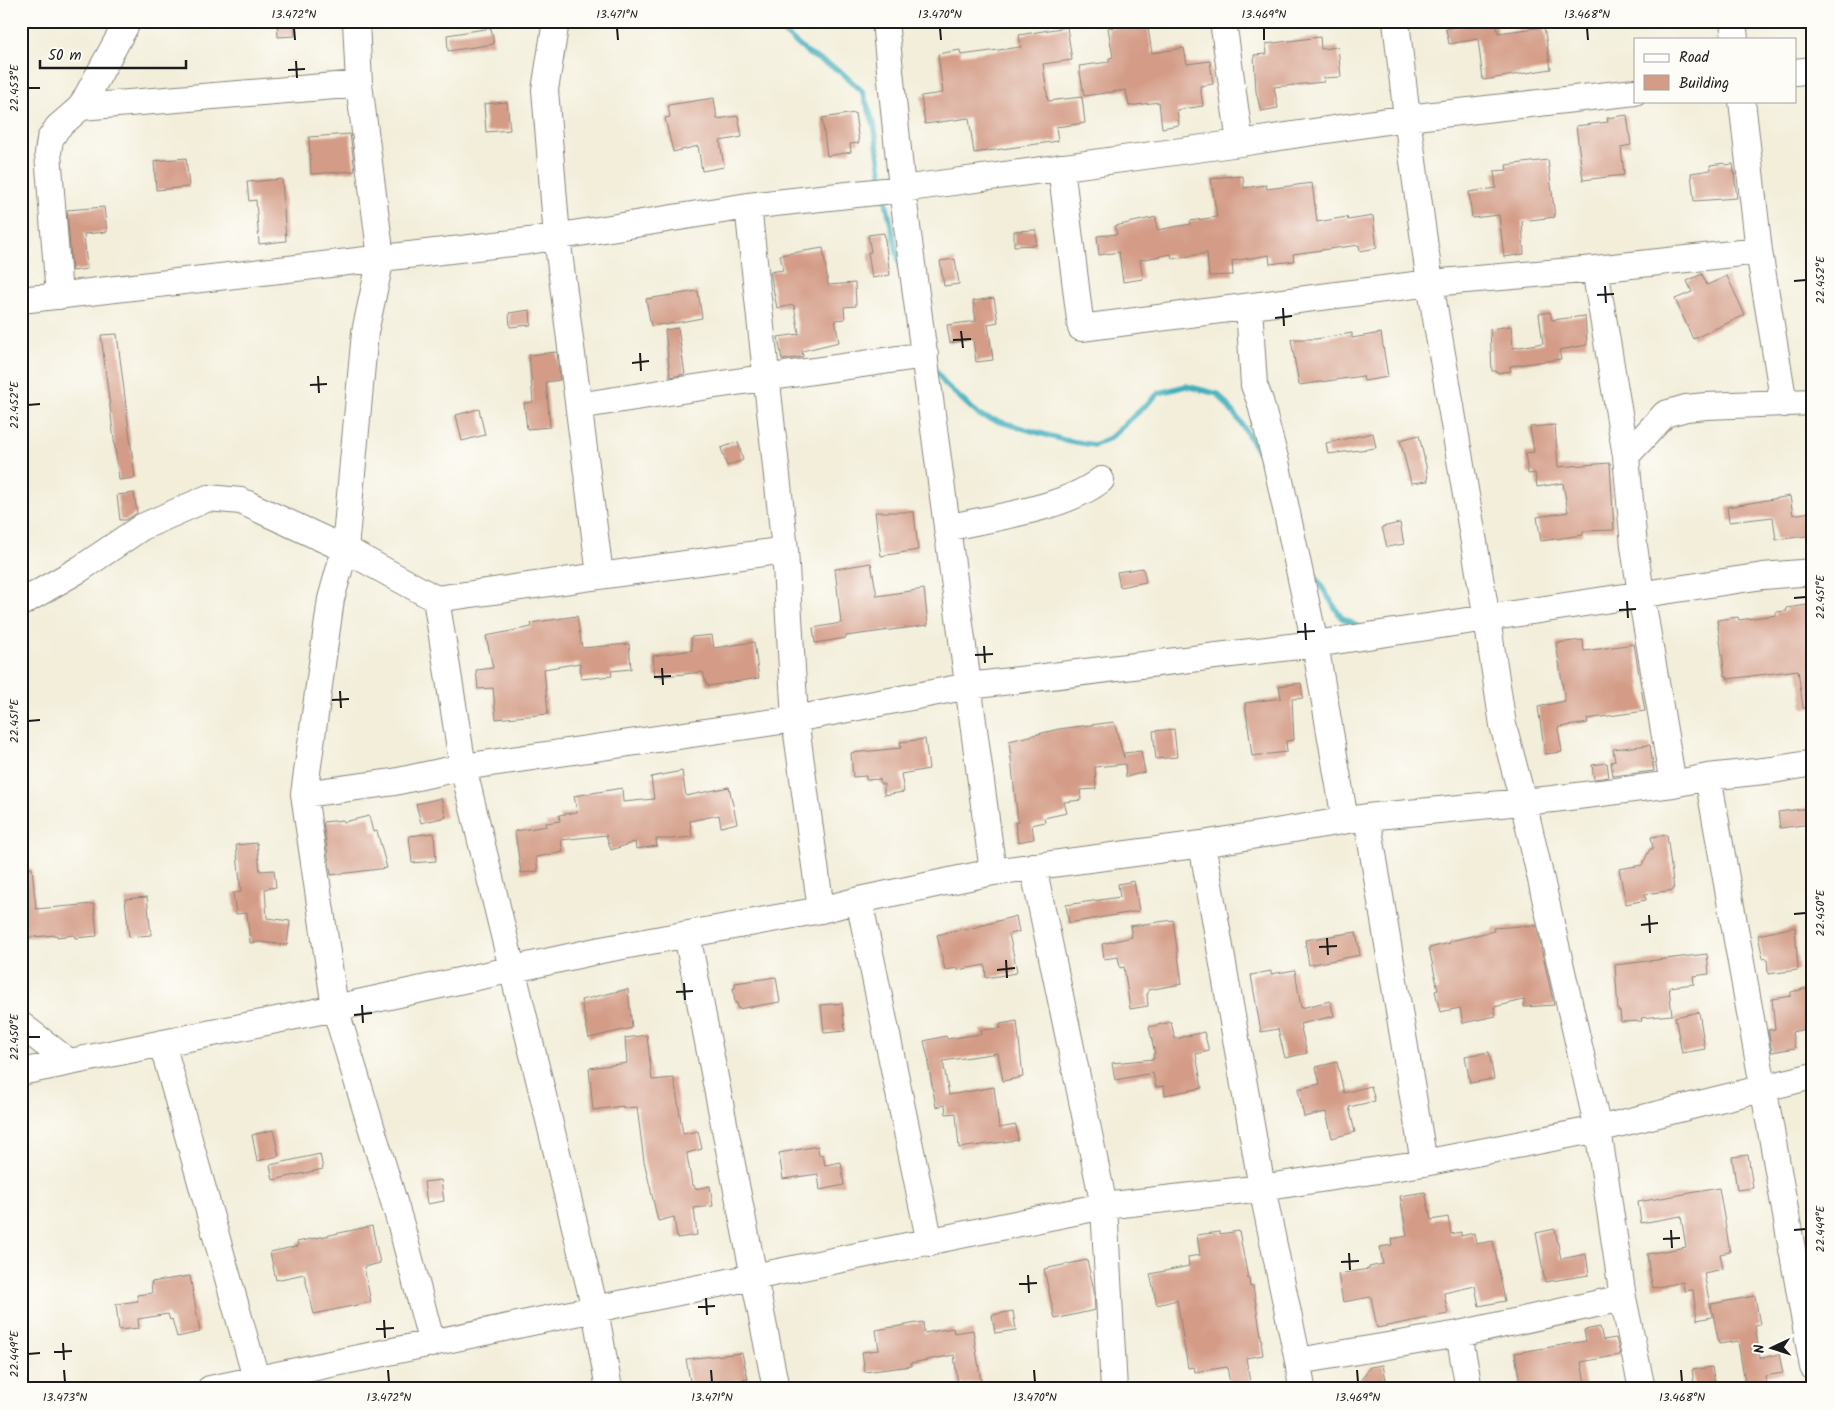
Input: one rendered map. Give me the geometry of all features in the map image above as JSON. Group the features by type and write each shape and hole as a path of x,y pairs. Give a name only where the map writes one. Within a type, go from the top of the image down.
{"street":[{"path":"59,296 48,153 50,139 58,127 81,107 128,21"},
{"path":"356,21 360,84 381,258 364,332 345,549 330,599 304,794 334,1008 401,1224 432,1344"},
{"path":"556,21 546,90 557,237 600,575"},
{"path":"885,21 902,189 993,872"},
{"path":"1223,21 1240,144"},
{"path":"1396,21 1407,118 1430,283 1503,725 1523,801 1598,1128 1623,1298 1642,1389"},
{"path":"1733,21 1735,38"},
{"path":"1796,72 1813,70"},
{"path":"81,107 360,84"},
{"path":"21,300 557,237 748,206 902,189 1240,144 1407,118 1634,92"},
{"path":"1742,102 1760,251 1784,404"},
{"path":"1061,167 1081,328 1430,283 1595,269 1760,251"},
{"path":"748,206 785,550 795,719 821,910"},
{"path":"1595,269 1626,456 1634,546 1641,594 1673,784"},
{"path":"1248,307 1254,385 1276,462 1315,644 1356,818 1424,1163"},
{"path":"578,406 925,355"},
{"path":"1626,456 1664,414 1686,408 1706,406 1813,402"},
{"path":"948,528 1064,501 1089,489 1101,480"},
{"path":"21,603 80,569 142,527 208,498 241,500 345,549 436,599 785,550"},
{"path":"304,794 394,782 463,767 795,719 969,686 1315,644 1763,576 1813,572"},
{"path":"436,599 463,767 596,1309 609,1389"},
{"path":"21,1072 334,1008 601,950 821,910 859,900 993,872 1202,844 1356,818 1673,784 1708,777 1773,770 1813,763"},
{"path":"1708,777 1813,1367"},
{"path":"1202,844 1262,1188 1298,1360 1302,1389"},
{"path":"1033,866 1104,1206 1114,1389"},
{"path":"859,900 930,1243"},
{"path":"687,935 776,1389"},
{"path":"21,1025 69,1062"},
{"path":"162,1043 258,1384"},
{"path":"210,1389 258,1384 596,1309 930,1243 1104,1206 1262,1188 1424,1163 1598,1128 1813,1076"},
{"path":"1298,1360 1459,1334 1623,1298"},
{"path":"1459,1334 1469,1389"}],"building":[{"path":"277,21 294,21 295,36 278,37"},
{"path":"1486,21 1496,21 1498,33 1544,27 1551,69 1483,80 1478,39 1449,44 1446,29"},
{"path":"1147,22 1152,53 1184,48 1187,64 1210,61 1213,84 1200,86 1203,106 1177,110 1179,125 1162,128 1159,102 1129,106 1126,90 1084,96 1079,66 1109,62 1109,58 1113,57 1108,28"},
{"path":"1067,27 1072,60 1043,64 1048,101 1082,97 1085,123 1056,127 1058,141 974,153 969,118 925,124 921,96 943,93 938,54 960,50 961,55 1021,47 1019,35"},
{"path":"491,28 494,44 448,51 447,35"},
{"path":"1320,37 1321,49 1338,47 1341,77 1323,78 1324,82 1274,87 1278,108 1261,111 1256,92 1254,55 1267,54 1266,44"},
{"path":"714,98 717,119 738,116 742,137 720,141 724,167 702,171 698,146 673,152 665,118 670,117 668,105"},
{"path":"507,102 510,130 486,132 484,104"},
{"path":"855,113 859,143 850,144 851,152 827,156 822,118"},
{"path":"1627,115 1631,145 1621,147 1624,175 1583,180 1576,126 1608,122 1607,118"},
{"path":"350,134 355,171 311,174 309,137"},
{"path":"186,158 189,187 156,190 154,161"},
{"path":"1548,160 1555,217 1522,221 1524,254 1504,257 1499,215 1472,218 1469,192 1496,188 1494,171 1507,170 1506,165"},
{"path":"1725,163 1725,165 1733,164 1737,198 1694,201 1691,173 1711,170 1710,165"},
{"path":"1243,176 1244,188 1266,185 1267,189 1312,183 1317,222 1347,217 1348,220 1373,216 1377,248 1360,251 1359,245 1293,254 1294,261 1270,264 1269,255 1232,261 1233,275 1209,276 1207,253 1172,259 1171,254 1140,260 1143,279 1123,282 1119,252 1099,255 1097,236 1117,234 1115,226 1156,217 1157,230 1191,224 1190,221 1217,217 1211,179"},
{"path":"282,179 286,241 259,244 256,200 249,201 247,182"},
{"path":"104,207 107,232 84,234 87,269 72,271 67,210"},
{"path":"1036,230 1036,245 1014,246 1014,231"},
{"path":"884,233 890,275 872,278 868,252 871,252 868,235"},
{"path":"823,248 828,285 855,283 856,306 844,307 845,319 835,320 839,342 802,351 803,357 782,360 778,337 799,334 794,305 777,308 770,272 783,270 780,255"},
{"path":"955,259 959,284 944,286 940,261"},
{"path":"1702,274 1707,285 1727,276 1745,315 1693,339 1675,299 1692,292 1687,281"},
{"path":"698,291 702,318 651,326 646,299"},
{"path":"994,298 998,322 988,324 993,360 976,362 973,339 950,343 947,325 976,321 973,301"},
{"path":"530,310 531,325 510,327 509,313"},
{"path":"1550,312 1552,320 1585,316 1587,345 1559,350 1561,359 1510,366 1511,371 1497,373 1492,371 1490,329 1511,326 1513,348 1543,343 1539,314"},
{"path":"678,328 685,374 670,377 665,330"},
{"path":"1352,333 1352,338 1381,333 1388,377 1364,381 1363,376 1299,385 1291,339 1316,339"},
{"path":"117,334 135,478 119,480 101,335"},
{"path":"557,352 560,380 546,382 550,427 527,429 524,403 533,402 529,355"},
{"path":"479,409 485,435 462,441 456,415"},
{"path":"1555,425 1558,467 1610,463 1614,530 1583,531 1583,535 1541,541 1537,517 1568,512 1563,483 1537,487 1535,473 1528,474 1525,453 1534,452 1530,427"},
{"path":"1373,433 1376,448 1328,454 1326,443"},
{"path":"1419,435 1428,481 1411,483 1400,440"},
{"path":"738,442 743,460 727,466 721,448"},
{"path":"134,493 137,513 126,520 120,520 117,495"},
{"path":"1790,496 1793,515 1810,512 1813,535 1776,540 1773,517 1729,522 1727,507"},
{"path":"875,512 914,512 918,550 881,556"},
{"path":"1400,523 1404,544 1387,547 1382,527"},
{"path":"871,563 877,596 924,589 928,625 846,636 846,638 815,643 813,628 841,623 835,569"},
{"path":"1143,568 1146,582 1120,587 1117,572"},
{"path":"1808,605 1808,608 1813,608 1813,708 1803,708 1798,670 1728,679 1725,676 1717,620 1738,617 1739,620 1776,615 1776,612 1787,611 1786,608"},
{"path":"577,616 582,648 629,644 631,669 611,671 612,676 581,679 580,663 544,669 548,714 496,719 493,688 478,689 476,670 493,668 486,636 532,627 531,623"},
{"path":"712,635 714,648 754,642 759,678 708,686 703,672 655,677 653,656 692,650 691,637"},
{"path":"1583,640 1584,651 1634,644 1645,711 1587,719 1588,723 1560,727 1558,728 1562,752 1545,754 1538,707 1565,701 1556,643"},
{"path":"1301,683 1303,698 1292,699 1294,740 1286,741 1287,752 1252,756 1245,703 1281,698 1279,686"},
{"path":"1114,722 1124,758 1124,753 1141,751 1145,772 1126,777 1125,764 1095,767 1096,789 1080,790 1081,800 1064,802 1067,813 1044,818 1045,822 1032,825 1034,839 1018,842 1015,822 1018,822 1009,741 1059,729"},
{"path":"1174,729 1177,757 1156,759 1153,731"},
{"path":"925,739 929,769 901,774 904,792 884,795 884,784 880,784 880,779 866,780 866,776 853,777 851,753 901,748 900,742"},
{"path":"1650,745 1654,771 1613,776 1611,762 1615,761 1613,749"},
{"path":"1607,763 1609,777 1594,779 1592,765"},
{"path":"682,771 686,796 729,787 737,823 721,827 719,815 690,821 692,837 656,839 657,846 636,849 635,842 611,850 606,835 561,840 563,852 536,857 538,871 521,873 515,831 547,826 546,823 560,821 559,815 577,812 574,796 622,788 623,802 654,799 651,777"},
{"path":"441,798 446,817 421,823 416,804"},
{"path":"1809,808 1811,824 1780,828 1778,812"},
{"path":"369,816 373,832 377,831 387,868 331,875 323,822 343,820 344,822"},
{"path":"434,833 436,861 412,863 409,836"},
{"path":"1667,835 1674,890 1645,894 1646,900 1626,904 1619,869 1642,865 1650,849 1653,849 1651,837"},
{"path":"257,843 260,871 274,870 276,887 265,889 267,918 290,921 287,945 260,942 250,943 247,913 236,914 233,893 241,892 236,845"},
{"path":"21,868 32,868 36,909 94,904 97,936 75,938 74,935 57,937 57,935 21,938"},
{"path":"1134,881 1139,911 1069,923 1066,905 1120,897 1118,884"},
{"path":"147,897 151,935 129,937 125,899"},
{"path":"1016,916 1019,932 1009,934 1016,973 986,978 985,965 958,970 958,968 945,970 937,935 964,928 965,930"},
{"path":"1173,920 1182,984 1148,990 1148,1006 1130,1009 1124,967 1120,968 1118,957 1104,959 1102,944 1132,937 1130,926"},
{"path":"1536,925 1554,1005 1524,1007 1524,1000 1494,1007 1496,1016 1463,1023 1460,1008 1440,1012 1435,991 1438,990 1429,948 1494,931 1493,928"},
{"path":"1795,927 1798,970 1768,974 1767,958 1763,959 1758,935"},
{"path":"1356,932 1360,955 1309,965 1305,940"},
{"path":"1707,954 1709,974 1693,976 1694,984 1669,987 1672,1015 1641,1018 1642,1021 1621,1022 1620,1011 1618,1011 1615,965"},
{"path":"1295,970 1301,1008 1330,1001 1334,1016 1300,1024 1307,1053 1285,1058 1278,1029 1261,1032 1251,975 1271,971 1271,974"},
{"path":"776,977 780,1002 738,1009 737,1003 735,1003 733,988 735,988 735,983"},
{"path":"1813,987 1813,1027 1792,1032 1795,1048 1772,1052 1768,1030 1775,1029 1772,999 1791,996 1791,992"},
{"path":"628,989 632,1028 589,1038 581,1000"},
{"path":"842,1003 845,1031 824,1033 821,1005"},
{"path":"1699,1012 1705,1049 1682,1053 1675,1017"},
{"path":"1017,1021 1023,1077 1003,1081 998,1053 943,1061 949,1095 994,1087 999,1128 1016,1125 1018,1140 959,1148 956,1113 946,1114 945,1105 936,1107 928,1063 930,1062 924,1041 946,1036 947,1039 982,1034 981,1030 1001,1028 1000,1024"},
{"path":"1171,1022 1175,1039 1204,1032 1209,1051 1196,1054 1202,1088 1165,1095 1164,1086 1156,1087 1153,1073 1115,1080 1112,1063 1154,1059 1153,1054 1155,1054 1149,1027"},
{"path":"647,1035 652,1080 674,1078 683,1134 698,1131 702,1149 687,1153 692,1185 694,1185 695,1189 710,1186 713,1206 694,1208 697,1235 677,1238 674,1217 658,1221 644,1161 637,1107 623,1108 623,1106 593,1110 589,1068 627,1063 625,1038"},
{"path":"1489,1052 1494,1079 1470,1083 1465,1056"},
{"path":"1337,1062 1344,1093 1371,1086 1375,1101 1349,1107 1355,1132 1332,1138 1326,1112 1304,1117 1298,1089 1320,1084 1316,1067"},
{"path":"273,1130 279,1156 257,1161 252,1135"},
{"path":"818,1146 819,1155 823,1155 825,1165 841,1162 844,1185 820,1190 818,1174 783,1179 779,1153"},
{"path":"320,1154 323,1169 273,1180 270,1165"},
{"path":"1748,1155 1753,1188 1737,1190 1732,1157"},
{"path":"441,1180 444,1201 427,1204 424,1182"},
{"path":"1719,1188 1730,1252 1720,1254 1723,1269 1704,1273 1712,1317 1697,1320 1693,1290 1684,1291 1683,1282 1653,1288 1649,1269 1647,1254 1686,1247 1681,1216 1641,1223 1638,1202"},
{"path":"1425,1192 1431,1220 1448,1217 1451,1234 1461,1232 1461,1236 1474,1233 1476,1244 1493,1241 1505,1301 1479,1306 1475,1286 1444,1293 1448,1314 1377,1328 1371,1297 1343,1302 1338,1274 1369,1269 1369,1267 1383,1264 1380,1247 1392,1245 1391,1239 1407,1236 1400,1196"},
{"path":"372,1226 380,1263 364,1267 371,1302 314,1314 304,1274 276,1280 270,1252 298,1246 297,1242"},
{"path":"1555,1229 1561,1259 1586,1254 1589,1275 1545,1282 1536,1233"},
{"path":"1239,1231 1250,1287 1253,1286 1263,1355 1246,1358 1251,1389 1231,1389 1227,1367 1195,1372 1194,1367 1188,1368 1177,1300 1157,1305 1150,1274 1189,1266 1188,1257 1200,1255 1197,1235"},
{"path":"1087,1260 1094,1290 1095,1310 1055,1319 1044,1269"},
{"path":"190,1276 200,1332 177,1337 172,1319 170,1320 168,1314 138,1319 139,1328 119,1330 116,1304 138,1301 137,1295 152,1293 151,1282"},
{"path":"1755,1296 1760,1325 1755,1326 1760,1358 1779,1354 1783,1373 1765,1376 1767,1389 1750,1389 1749,1382 1745,1383 1738,1341 1719,1344 1711,1304"},
{"path":"1013,1311 1016,1330 995,1333 992,1315"},
{"path":"923,1322 924,1333 953,1328 954,1333 973,1330 981,1382 958,1385 954,1355 911,1363 911,1366 865,1372 862,1352 879,1350 876,1330"},
{"path":"1600,1327 1603,1340 1616,1338 1620,1355 1581,1362 1586,1389 1521,1389 1515,1353 1586,1341 1584,1330"},
{"path":"742,1353 748,1379 691,1387 686,1359"},
{"path":"1383,1365 1388,1389 1354,1389 1370,1367"},
{"path":"1712,1367 1716,1389 1695,1389 1692,1370"}],"waterway":[{"path":"770,21 809,54 840,71 862,91 874,124 883,186"},
{"path":"885,197 901,271"},
{"path":"936,371 945,384 980,416 1064,440 1094,445 1110,438 1159,393 1186,386 1218,394 1239,420 1258,451 1264,466"},
{"path":"1311,570 1341,617 1360,628"}]}
